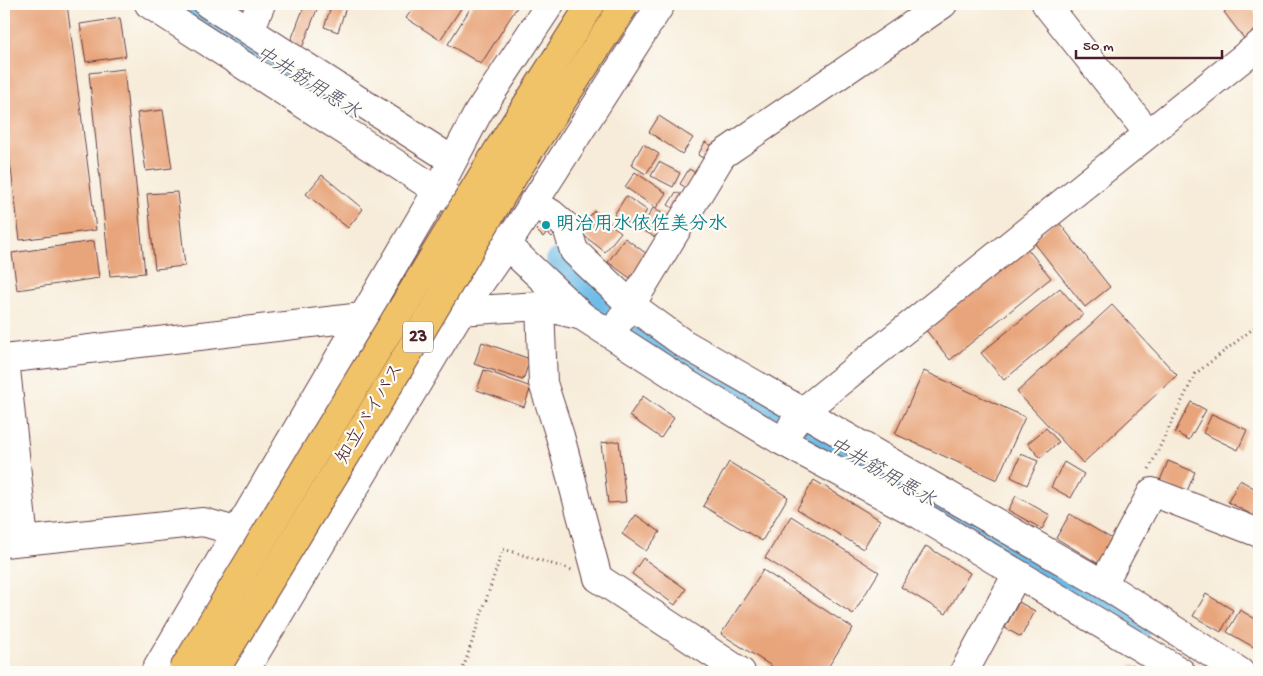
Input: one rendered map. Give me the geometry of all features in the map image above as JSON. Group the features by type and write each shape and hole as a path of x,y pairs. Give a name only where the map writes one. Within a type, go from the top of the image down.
{"highway":[{"name":"知立バイパス","path":"182,672 478,184 591,4"},
{"name":"知立バイパス","path":"214,672 401,365 518,168 625,4"}],"street":[{"path":"149,4 438,189 508,243 582,316"},
{"path":"208,4 452,160"},
{"path":"250,30 261,4"},
{"path":"155,672 239,532 362,317 438,189 478,113 550,4"},
{"path":"244,672 460,312 508,243 661,4"},
{"path":"621,319 722,155 943,4"},
{"path":"1046,4 1148,133"},
{"path":"780,440 802,412 1259,45"},
{"path":"533,202 552,214 567,227 574,251 621,319 780,440 920,515 1181,672"},
{"path":"540,306 543,383 560,436 598,578 741,672"},
{"path":"308,566 239,532 203,522 14,542 5,359 362,317 540,306 582,316 621,319 683,343 1103,584 1240,672"},
{"path":"1103,584 1152,492 1259,533"},
{"path":"964,672 1017,574"}],"path":[{"path":"1152,492 1141,485 1195,374 1259,324"},
{"path":"462,672 503,549 598,578"}],"building":[{"path":"26,4 67,4 96,230 20,240 4,114 4,7"},
{"path":"305,4 319,4 302,48 290,43"},
{"path":"332,4 347,4 338,32 324,27"},
{"path":"416,4 464,4 440,40 406,18"},
{"path":"473,4 519,4 481,64 448,44"},
{"path":"1234,4 1249,4 1259,17 1259,30 1246,41 1224,12"},
{"path":"120,18 126,56 86,62 80,24"},
{"path":"124,69 145,273 110,276 89,73"},
{"path":"163,110 172,168 146,171 137,113"},
{"path":"659,116 693,138 682,154 649,132"},
{"path":"705,142 717,149 709,162 698,155"},
{"path":"643,144 659,154 646,174 631,165"},
{"path":"659,162 680,173 673,187 651,176"},
{"path":"689,169 699,175 690,190 680,184"},
{"path":"635,172 666,193 656,208 625,187"},
{"path":"322,175 363,209 348,228 306,194"},
{"path":"177,192 185,266 155,269 147,194"},
{"path":"676,192 687,198 679,212 668,205"},
{"path":"626,196 647,210 636,229 614,215"},
{"path":"653,208 672,219 660,240 641,229"},
{"path":"594,211 621,232 605,252 578,231"},
{"name":"明治用水依佐美分水","path":"546,220 558,231 552,237 547,232 543,237 536,230"},
{"path":"1057,220 1110,287 1085,307 1032,240"},
{"path":"625,238 647,254 630,278 608,262"},
{"path":"94,241 99,278 17,290 12,253"},
{"path":"1026,247 1051,278 950,360 925,329"},
{"path":"1060,288 1083,315 1004,380 981,353"},
{"path":"1112,305 1177,375 1083,463 1017,392"},
{"path":"482,342 530,359 523,380 474,364"},
{"path":"484,370 531,387 524,407 477,390"},
{"path":"924,371 1025,417 997,480 895,434"},
{"path":"643,396 674,418 661,438 629,416"},
{"path":"1191,402 1206,410 1189,440 1175,432"},
{"path":"1212,414 1247,430 1238,450 1203,433"},
{"path":"1046,428 1059,442 1040,458 1028,443"},
{"path":"619,441 626,502 608,503 601,443"},
{"path":"1021,454 1038,461 1027,485 1011,477"},
{"path":"1168,461 1195,472 1186,494 1159,483"},
{"path":"729,462 788,497 762,541 703,506"},
{"path":"1064,462 1084,474 1071,498 1051,487"},
{"path":"814,480 880,520 863,549 797,509"},
{"path":"1240,480 1259,491 1259,512 1256,517 1228,502"},
{"path":"1016,496 1050,515 1042,529 1008,510"},
{"path":"1070,514 1114,540 1099,564 1056,538"},
{"path":"636,515 660,532 646,551 622,534"},
{"path":"791,516 879,572 853,614 765,558"},
{"path":"926,546 970,573 946,614 901,587"},
{"path":"643,558 686,589 675,605 632,574"},
{"path":"763,570 853,628 825,672 781,672 721,634"},
{"path":"1206,594 1233,610 1221,632 1193,616"},
{"path":"1019,602 1035,611 1021,637 1005,628"},
{"path":"1240,610 1259,621 1259,650 1227,632"},
{"path":"1132,664 1143,672 1126,672"}],"waterway":[{"name":"中井筋用悪水","path":"182,4 319,91"},
{"name":"中井筋用悪水","path":"556,259 624,322 680,358 1145,626"}],"place":[{"name":"明治用水依佐美分水","path":"546,225"}]}
